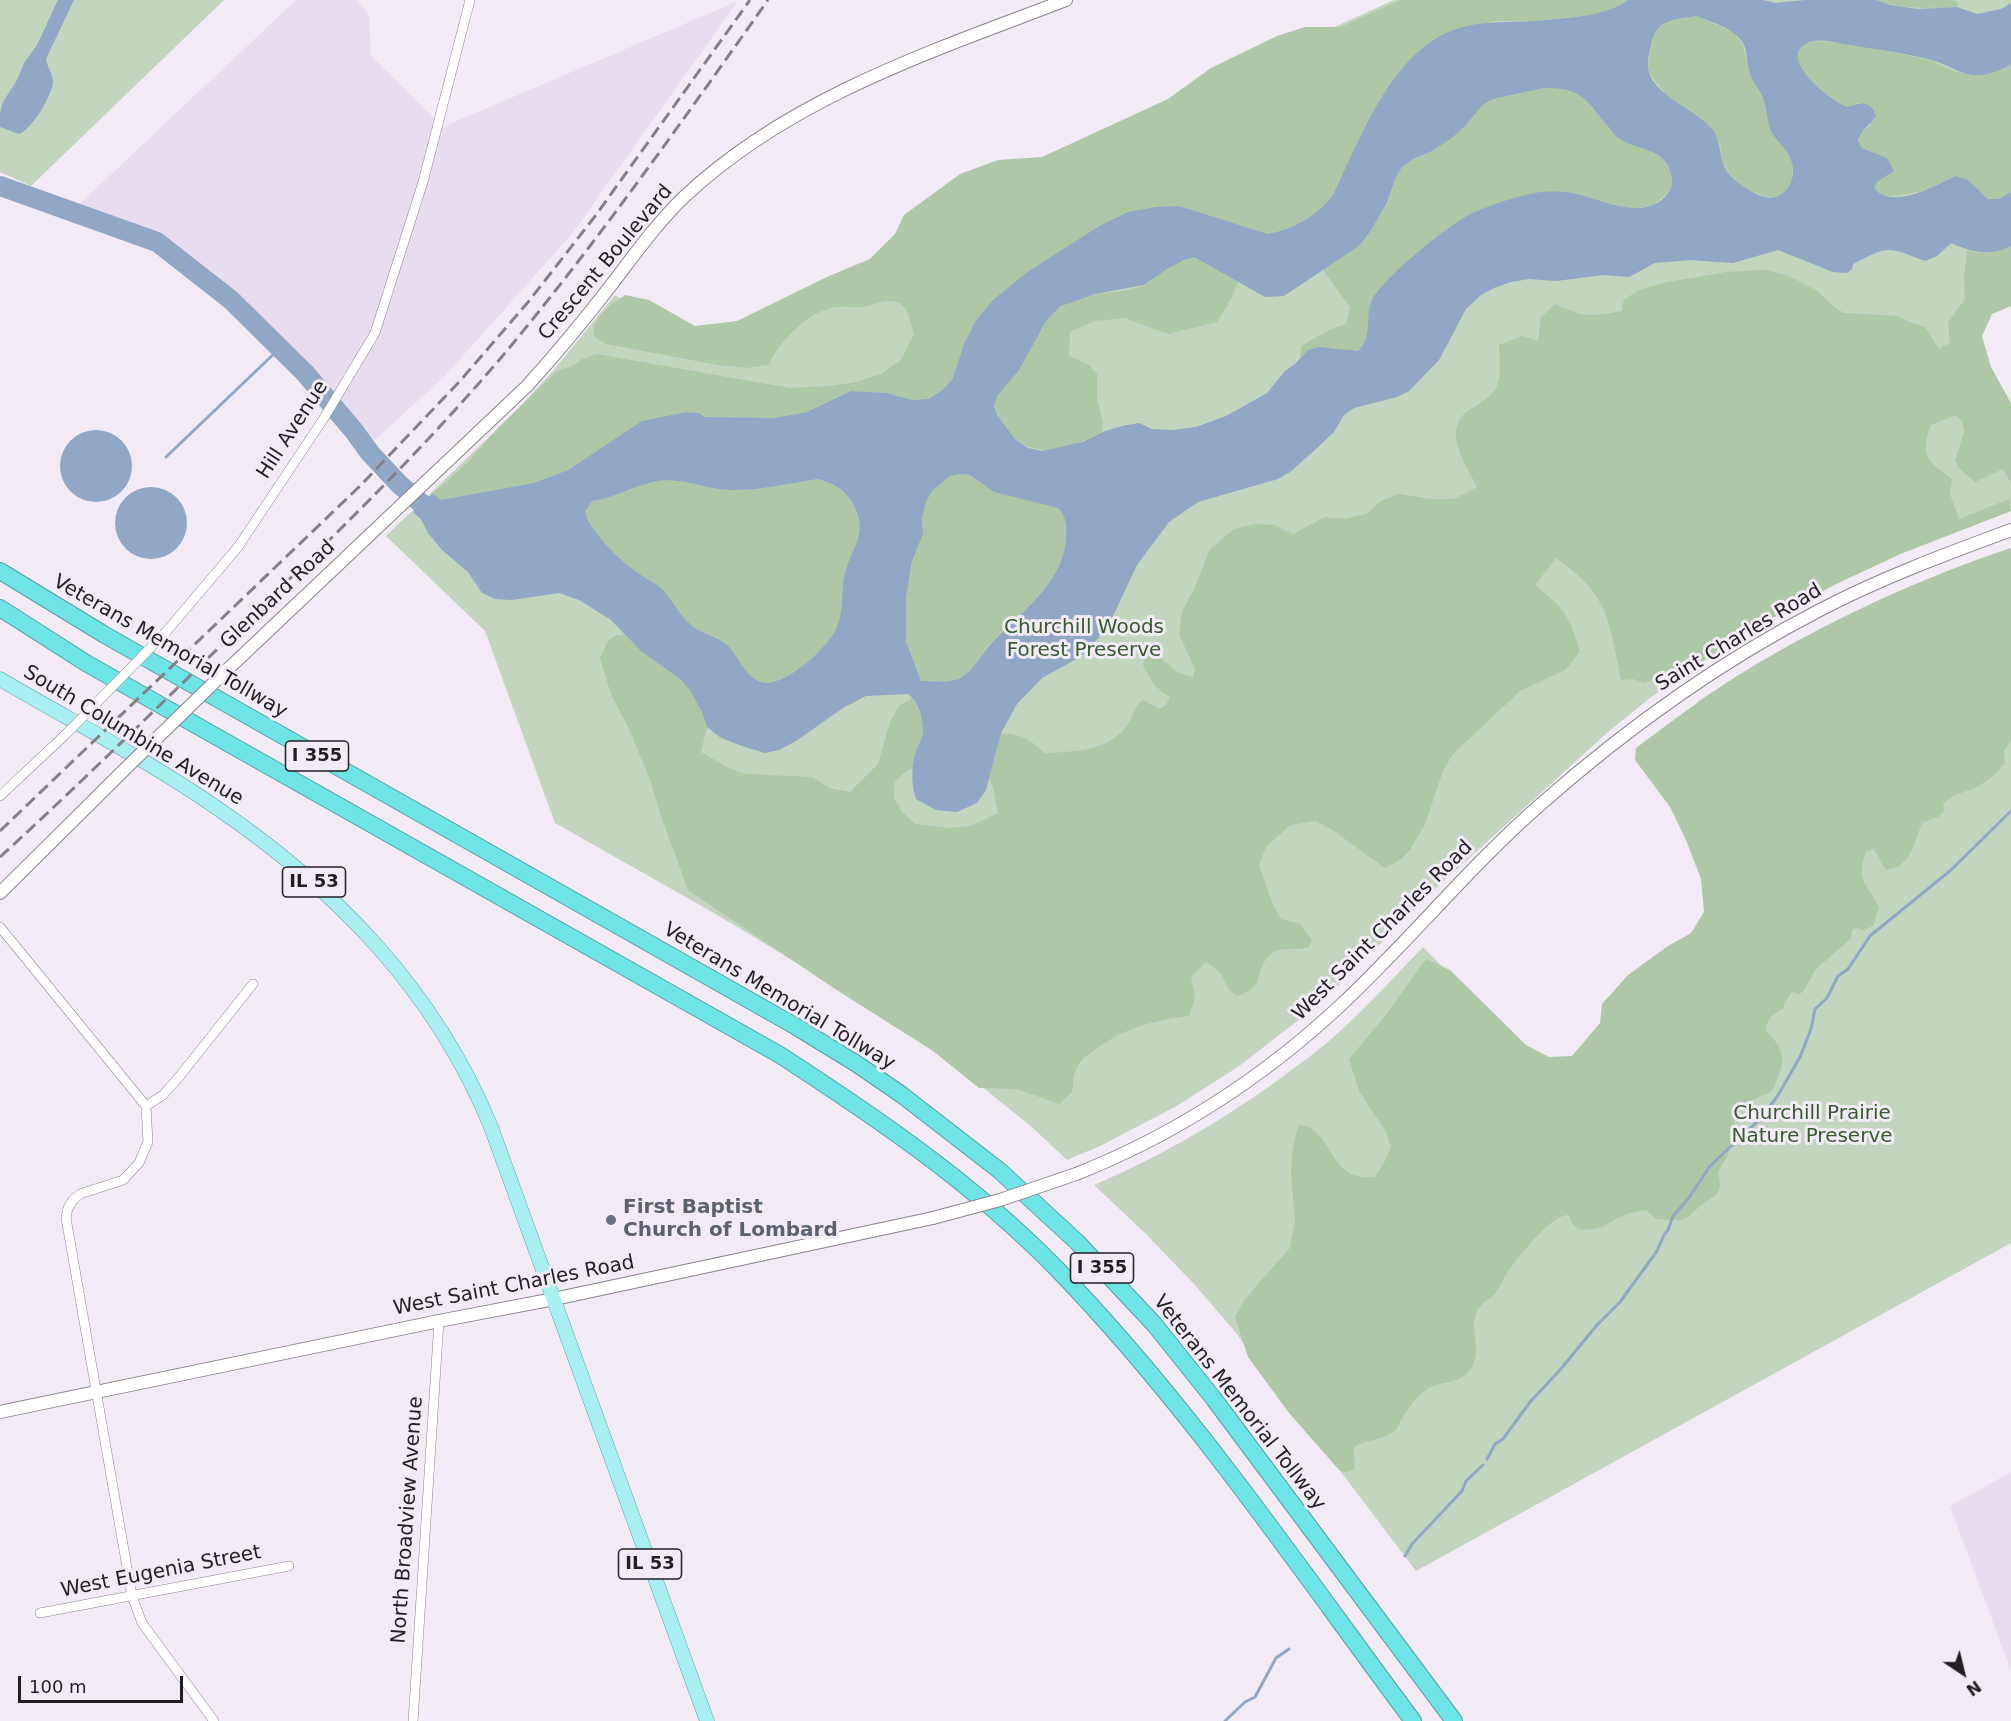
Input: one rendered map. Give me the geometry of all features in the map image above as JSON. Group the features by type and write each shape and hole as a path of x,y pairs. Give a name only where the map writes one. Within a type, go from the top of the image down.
{"highway":[{"name":"Veterans Memorial Tollway","path":"0,571 146,659 795,1026 902,1095 1000,1171 1077,1242 1154,1324 1214,1399 1454,1721"},
{"name":"I 355","path":"0,608 96,668 780,1055 852,1102 965,1184 1054,1266 1134,1352 1191,1422 1413,1721"}],"main road":[{"name":"Crescent Boulevard","path":"404,504 505,408 550,361 665,216 732,157 801,113 867,80 939,49 1066,0"},
{"name":"Glenbard Road","path":"0,893 227,670 404,504"},
{"name":"Saint Charles Road","path":"1516,826 1634,727 1686,690 1762,642 1818,611 1884,579 2011,530"},
{"name":"South Columbine Avenue","path":"0,678 171,778 214,806 284,856 362,927 423,1001 471,1079 491,1126 554,1299"},
{"name":"West Saint Charles Road","path":"0,1412 554,1299 933,1218 1010,1197 1076,1174 1147,1142 1188,1119 1258,1074 1294,1046 1348,998 1516,826"},
{"name":"IL 53","path":"554,1299 707,1721"}],"street":[{"name":"Hill Avenue","path":"0,796 117,684 165,633 238,546 324,418 375,333 423,182 472,1"},
{"path":"0,927 146,1106 148,1142 139,1164 123,1180 80,1194 68,1208 66,1218 132,1596 142,1623 214,1721"},
{"path":"146,1106 162,1095 179,1077 253,984"},
{"name":"North Broadview Avenue","path":"413,1721 439,1321"},
{"name":"West Eugenia Street","path":"40,1613 289,1566"}],"shaded area":[{"path":"296,0 356,0 369,14 371,56 443,127 738,1 571,235 444,377 366,448 305,373 231,299 157,242 72,211"},
{"path":"2011,1472 2011,1671 1950,1506"}],"green space":[{"path":"0,0 224,0 31,186 0,172"},
{"name":"Churchill Woods Forest Preserve","path":"1394,0 2011,0 2011,289 1964,305 2011,436 2011,511 1900,554 1834,585 1741,635 1650,698 1608,732 1434,890 1324,1000 1238,1067 1175,1107 1100,1146 1067,1160 1034,1129 943,1055 855,998 714,913 555,823 485,631 386,536 516,411 558,365 615,295 723,362 930,237 922,214"},
{"path":"1401,0 1628,0 1602,14 1535,21 1493,21 1405,65 1377,106 1333,195 1312,215 1287,229 1268,234 1179,206 1128,212 1101,225 1026,273 975,322 964,344 953,378 943,390 928,399 912,400 887,393 851,391 807,412 774,418 704,417 699,413 686,412 642,421 568,470 534,483 439,500 433,493 466,464 498,428 557,371 597,354 790,388 831,386 856,382 881,374 901,360 914,334 904,308 893,301 861,307 838,307 816,314 788,336 768,365 746,368 606,344 595,337 594,330 602,313 625,295 649,300 695,326 737,321 829,276 870,259 895,234 904,215 960,174 998,160 1042,157 1168,99 1211,68 1277,36 1305,27 1341,27"},
{"path":"1876,0 1953,0 1959,4 1957,7 1916,8"},
{"path":"1696,16 1733,32 1743,44 1749,73 1763,98 1772,133 1784,147 1793,164 1792,184 1786,192 1777,197 1764,197 1733,178 1723,164 1720,144 1702,118 1666,95 1650,74 1648,65 1653,37 1657,29 1669,21"},
{"path":"1810,41 1855,45 1899,53 1928,60 1962,73 1981,72 2011,64 2011,192 1999,199 1988,199 1967,179 1955,176 1920,191 1883,196 1874,187 1878,181 1893,171 1887,158 1862,148 1858,141 1860,134 1871,125 1860,102 1847,107 1842,104 1812,81 1797,63 1797,52"},
{"path":"1544,88 1565,88 1580,94 1618,138 1650,150 1662,159 1670,170 1672,185 1669,192 1652,206 1630,209 1572,193 1371,302 1367,334 1357,351 1319,347 1300,359 1301,346 1329,330 1346,324 1350,307 1323,270 1359,246 1370,232 1388,203 1396,177 1402,167 1413,159 1432,151 1466,125 1481,105 1493,99"},
{"path":"2011,246 2011,306 1992,314 1982,336 1991,367 2011,403 2011,483 2003,469 1975,482 1960,469 1955,461 1964,432 1962,421 1955,415 1931,425 1927,435 1926,451 1937,468 1952,479 1950,494 1959,519 2009,499 2011,511 1900,554 1834,585 1741,635 1710,657 1644,683 1633,679 1621,680 1604,610 1587,584 1556,558 1535,585 1565,614 1580,652 1565,670 1520,691 1453,754 1443,771 1425,824 1410,850 1400,860 1385,868 1334,831 1316,821 1290,825 1266,847 1259,865 1272,902 1281,919 1300,924 1312,940 1309,947 1274,952 1265,961 1256,984 1246,993 1237,996 1230,991 1220,972 1206,962 1191,977 1195,998 1189,1016 1129,1030 1093,1051 1078,1066 1074,1074 1072,1092 1059,1104 1017,1089 979,1088 933,1051 832,987 688,890 651,782 629,729 611,694 600,658 608,641 616,635 626,635 642,652 680,679 690,690 707,727 701,752 744,774 812,777 829,788 850,792 878,764 890,722 899,706 913,697 923,721 923,735 916,751 913,769 895,781 894,798 902,812 915,824 949,828 970,826 998,813 993,787 989,779 1001,733 1026,738 1045,753 1080,751 1102,745 1121,733 1143,700 1160,709 1166,705 1170,697 1151,680 1143,665 1145,657 1155,654 1179,673 1193,677 1195,669 1179,634 1182,612 1210,549 1234,529 1256,524 1274,525 1293,534 1325,517 1344,519 1366,514 1381,501 1399,494 1431,499 1454,499 1477,487 1457,444 1457,426 1461,417 1487,398 1497,386 1500,369 1499,345 1522,336 1538,341 1541,317 1555,304 1580,314 1611,313 1621,311 1624,300 1638,290 1668,282 1726,272 1766,270 1787,275 1816,290 1844,313 1898,316 1925,327 1939,349 1950,343 1948,323 1965,299 1964,278 1967,251 1988,253"},
{"path":"1194,257 1238,282 1217,322 1168,334 1125,318 1095,321 1070,332 1069,356 1089,365 1097,374 1097,399 1103,422 1101,433 1076,444 1051,450 1028,446 1017,440 997,415 994,401 1018,370 1051,315 1067,303 1077,299 1143,286 1162,272"},
{"path":"970,475 994,492 1058,508 1063,514 1066,525 1063,554 1057,570 1038,597 989,645 963,677 945,681 921,681 906,641 906,598 912,561 923,534 922,518 926,502 932,491 950,476"},
{"path":"818,479 834,485 846,495 853,505 860,525 857,541 844,577 840,618 835,631 823,648 792,674 770,683 755,679 724,643 689,623 660,588 626,564 610,549 591,525 585,512 592,501 658,481 667,480 741,490"},
{"name":"Churchill Prairie Nature Preserve","path":"2011,548 2011,1243 1416,1571 1232,1328 1144,1232 1094,1185 1184,1140 1241,1105 1296,1067 1336,1034 1423,947 1561,1087 1735,923 1697,702 1773,656 1849,615 1928,579"},
{"path":"2011,548 2011,740 2004,751 2005,763 1982,784 1955,795 1943,804 1944,811 1938,817 1922,823 1910,853 1901,865 1886,870 1874,849 1866,852 1862,876 1879,907 1873,926 1864,930 1856,928 1852,930 1851,938 1815,970 1804,991 1799,994 1792,992 1783,1009 1769,1019 1766,1030 1781,1051 1782,1063 1779,1074 1772,1091 1741,1105 1735,1114 1734,1137 1728,1155 1718,1172 1720,1186 1717,1194 1681,1220 1656,1219 1646,1210 1627,1214 1595,1229 1578,1229 1572,1223 1569,1215 1553,1222 1525,1249 1496,1292 1479,1308 1474,1325 1476,1353 1467,1373 1456,1380 1432,1386 1423,1392 1411,1405 1395,1431 1355,1446 1354,1469 1347,1472 1340,1471 1289,1413 1248,1357 1235,1317 1243,1302 1290,1248 1295,1221 1291,1174 1292,1153 1298,1125 1310,1128 1319,1135 1339,1164 1348,1172 1359,1177 1375,1177 1391,1147 1386,1132 1359,1091 1349,1059 1385,1016 1426,959 1450,970 1526,1045 1549,1057 1572,1056 1600,1023 1602,1004 1628,975 1668,946 1691,933 1704,912 1701,879 1686,840 1670,807 1635,760 1636,748 1728,682 1821,628 1914,584"}],"water":[{"path":"58,0 74,0 46,59 53,82 49,95 35,119 24,131 19,134 0,127 3,102 17,80 24,63 37,45"},
{"path":"1628,0 1763,0 1775,3 1806,0 1876,0 1890,5 1918,9 1957,7 1977,14 2001,9 2011,3 2011,64 1989,74 1970,75 1938,62 1915,56 1824,41 1807,43 1799,50 1798,59 1809,78 1839,103 1847,107 1865,104 1874,111 1876,116 1858,141 1862,148 1887,158 1894,171 1878,181 1874,187 1881,194 1901,197 1925,190 1955,176 1967,179 1988,199 1999,199 2011,192 2011,246 1996,251 1981,252 1951,243 1937,256 1925,261 1895,251 1882,251 1853,264 1852,269 1847,273 1833,272 1778,250 1733,263 1690,260 1655,263 1629,277 1604,275 1556,281 1529,279 1494,288 1481,295 1466,309 1439,360 1409,391 1397,397 1354,408 1344,415 1334,432 1316,449 1290,472 1278,479 1198,502 1169,522 1137,565 1107,629 1080,657 1042,678 1017,704 1001,733 986,790 977,803 957,812 936,810 916,799 912,769 923,728 917,706 908,694 866,696 843,708 796,741 779,750 765,753 742,746 721,738 707,727 690,690 680,679 642,652 611,620 579,600 559,593 512,600 495,599 482,593 468,572 442,550 428,533 421,519 413,512 433,493 440,500 534,483 568,470 642,421 686,412 699,413 704,417 774,418 807,412 851,391 887,393 912,400 928,399 943,390 953,378 964,344 975,322 992,301 1026,273 1101,225 1128,212 1179,206 1268,234 1287,229 1312,215 1333,195 1368,121 1383,96 1417,53 1439,37 1473,25 1577,17 1618,6","holes":["1696,16 1722,26 1734,33 1743,43 1750,74 1763,98 1772,133 1791,159 1793,177 1783,193 1771,198 1764,197 1734,180 1725,168 1718,141 1712,129 1705,121 1665,94 1651,77 1648,59 1653,36 1662,25 1673,20","1544,88 1574,92 1586,101 1618,138 1649,151 1663,160 1671,175 1670,190 1659,202 1648,207 1636,208 1623,207 1572,193 1539,192 1500,202 1467,216 1415,254 1378,291 1370,307 1366,338 1358,351 1319,347 1308,350 1285,371 1267,393 1226,416 1196,427 1172,430 1152,429 1139,423 1105,431 1083,442 1042,451 1028,448 1015,439 997,415 994,406 997,396 1019,370 1046,321 1061,306 1095,294 1144,285 1167,269 1194,257 1265,297 1284,296 1359,246 1387,203 1402,167 1453,137 1482,105 1493,99","970,475 994,492 1058,508 1065,521 1066,537 1057,570 1048,584 963,677 945,681 921,681 906,641 906,598 912,561 923,534 922,518 926,502 932,491 950,476","818,479 824,481 846,494 853,504 860,524 857,541 844,577 841,611 835,631 823,648 803,666 781,680 770,683 755,679 746,671 728,646 719,639 693,627 661,588 620,559 610,549 591,525 585,512 592,501 658,481 667,480 722,489 763,488"]},
{"path":"96,430 116,436 126,446 132,466 126,486 116,496 96,502 76,496 66,486 60,466 66,446 76,436"},
{"path":"151,487 165,490 177,497 184,509 187,523 184,537 177,549 165,556 151,559 137,556 125,549 118,537 115,523 118,509 125,497 137,490"}],"waterway":[{"path":"0,186 157,242 231,300 305,373 370,453 399,484 422,504 445,517"},
{"path":"166,457 280,348"},
{"path":"1487,1459 1495,1444 1503,1439 1530,1402 1620,1302 1657,1251 1673,1216 1688,1199 1710,1166 1758,1121 1777,1097 1800,1057 1811,1029 1815,1009 1827,998 1838,976 1848,969 1870,936 1951,870 2011,811"},
{"path":"1405,1556 1412,1544 1462,1491 1466,1481 1483,1465"},
{"path":"1225,1721 1245,1702 1255,1697 1276,1658 1289,1649"}],"railway":[{"path":"0,831 360,486 460,381 529,301 596,215 750,0"},
{"path":"0,857 62,800 344,525 474,389 540,310 607,223 768,0"}],"place":[{"name":"First Baptist Church of Lombard","path":"611,1220"}]}
